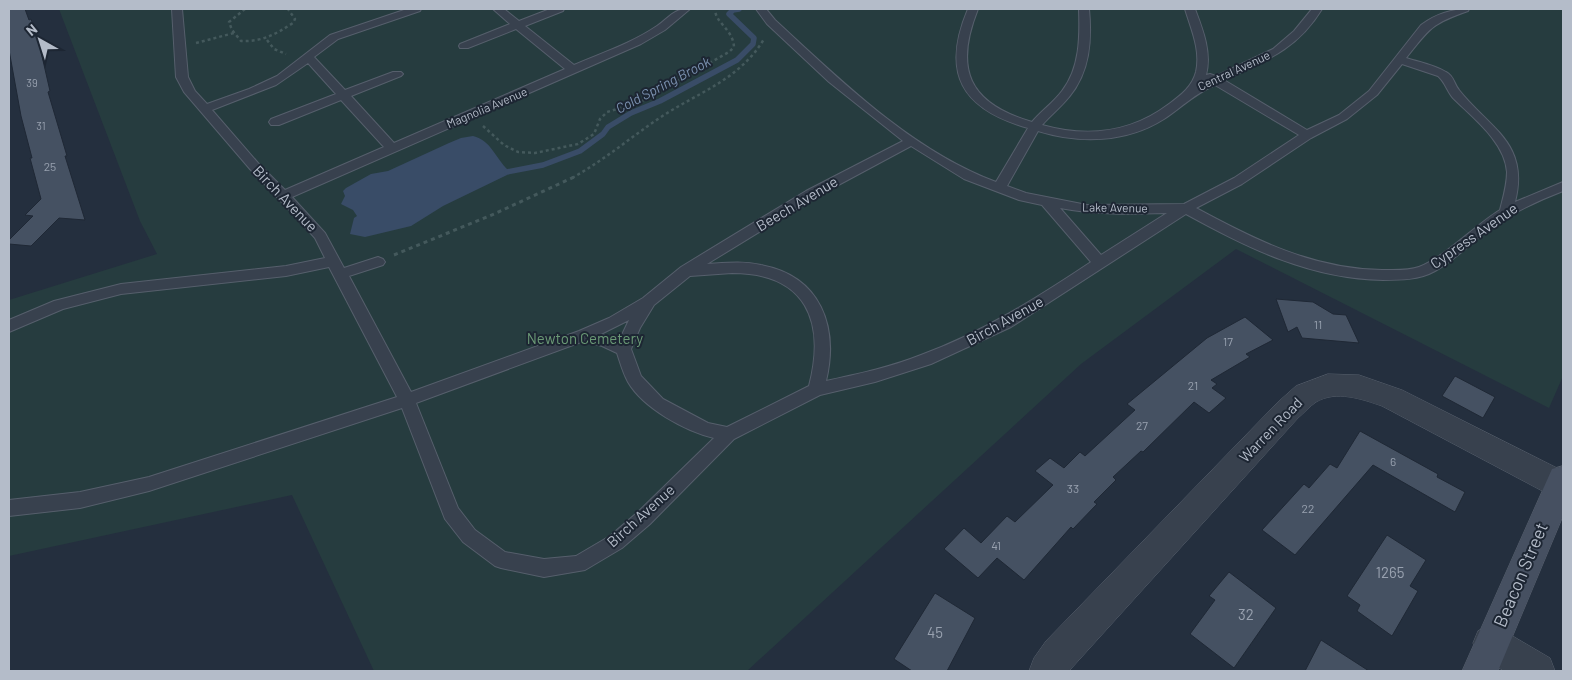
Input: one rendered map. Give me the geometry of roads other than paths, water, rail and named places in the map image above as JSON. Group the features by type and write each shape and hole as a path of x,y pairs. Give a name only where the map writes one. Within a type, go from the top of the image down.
{"main road":[{"name":"Beacon Street","path":"1486,657 1562,482"}],"street":[{"name":"Warren Road","path":"1047,671 1059,654 1288,410 1306,394 1328,385 1359,386 1392,398 1562,482"},
{"path":"1486,657 1537,671"}],"lane":[{"name":"Birch Avenue","path":"177,9 182,76 190,92 254,166 320,236 407,400 451,513 468,536 500,560 544,568 579,564 616,542 644,518 728,434 816,390 875,376 926,360 962,344 1020,314 1186,208"},
{"path":"204,109 280,79 296,68 322,44 334,37 416,9"},
{"path":"498,9 574,71"},
{"path":"464,46 559,9"},
{"name":"Magnolia Avenue","path":"282,196 392,150 637,42 661,28 685,9"},
{"name":"Lake Avenue","path":"762,9 771,22 833,80 912,141 940,160 968,176 1024,197 1086,209 1106,210 1186,208 1238,181 1307,135 1343,117 1373,93 1398,59 1430,23 1464,9"},
{"name":"Central Avenue","path":"973,9 966,28 961,67 968,86 977,98 990,107 1034,127 1062,134 1110,135 1136,128 1151,121 1192,91 1215,79 1259,61 1282,48 1298,33 1317,9"},
{"path":"999,188 1034,127 1066,93 1078,77 1083,57 1084,9"},
{"path":"1190,9 1200,39 1202,54 1201,72 1192,91"},
{"path":"307,56 392,150"},
{"path":"1398,59 1442,74 1448,79 1452,90 1490,129 1508,154 1512,170 1512,188 1506,211"},
{"path":"1201,72 1307,135"},
{"path":"275,122 397,74"},
{"name":"Beech Avenue","path":"648,302 686,271 820,189 912,141"},
{"name":"Cypress Avenue","path":"1186,208 1271,252 1304,264 1342,273 1373,276 1406,274 1427,270 1447,258 1474,234 1506,211 1563,186"},
{"path":"1046,201 1100,263"},
{"path":"9,326 59,304 121,289 378,262"},
{"path":"686,271 727,267 758,269 780,276 810,299 820,318 824,344 823,366 816,390"},
{"path":"9,508 80,500 149,484 407,400 584,335 614,322 648,302"},
{"path":"623,349 633,326 648,302"},
{"path":"584,335 606,340 623,349 634,379 658,404 705,429 728,434"}],"water":[{"path":"473,136 484,141 489,146 508,170 507,175 443,206 411,226 365,237 350,234 354,218 357,216 353,210 341,204 345,196 343,191 346,188 371,174 388,171 461,138"}],"waterway":[{"name":"Cold Spring Brook","path":"507,172 543,165 580,151 603,134 608,127 631,113 660,101 737,60 753,44 754,38 729,14 733,10 739,9"}],"park label":[{"name":"Newton Cemetery","path":"585,339"}]}
